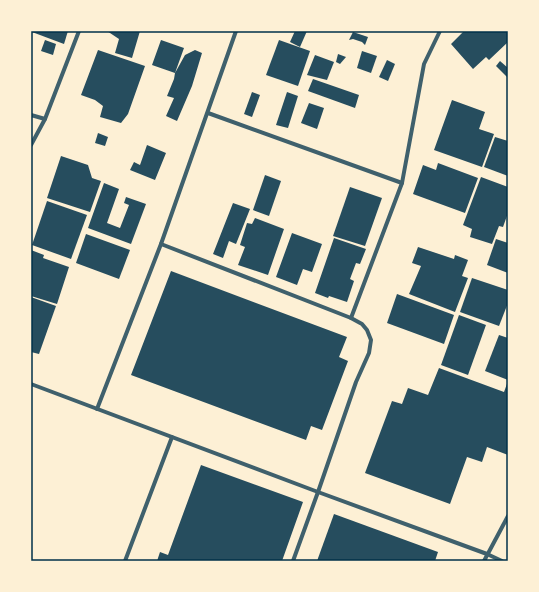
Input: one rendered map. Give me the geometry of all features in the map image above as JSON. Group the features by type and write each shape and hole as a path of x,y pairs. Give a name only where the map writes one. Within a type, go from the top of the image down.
{"street":[{"path":"31,145 44,119 79,31"},
{"path":"97,409 161,244 236,31"},
{"path":"351,318 402,183 424,64 440,31"},
{"path":"208,113 402,183"},
{"path":"31,115 44,119"},
{"path":"161,244 351,318 362,324 367,330 371,340 369,354 356,382 293,561"},
{"path":"31,384 488,554 502,561"},
{"path":"125,561 172,437"},
{"path":"484,561 508,516"}],"building":[{"path":"68,31 64,44 32,32"},
{"path":"107,31 140,31 132,58 115,53 119,39"},
{"path":"295,31 307,31 300,47 290,42"},
{"path":"464,31 508,31 508,42 489,60 486,57 473,69 451,44"},
{"path":"353,32 368,37 365,45 362,42 353,39 349,40"},
{"path":"45,40 56,44 53,55 41,51"},
{"path":"161,40 184,48 175,73 152,65"},
{"path":"279,40 310,51 298,86 266,75"},
{"path":"98,50 145,66 128,114 121,123 100,117 103,106 95,100 81,95"},
{"path":"195,50 202,53 192,86 177,121 166,116 174,98 167,96 175,73 185,55"},
{"path":"362,51 377,56 371,73 357,68"},
{"path":"338,54 346,57 340,64 336,62"},
{"path":"315,55 334,62 327,80 307,75"},
{"path":"387,60 395,64 388,81 379,77"},
{"path":"500,61 508,68 508,78 496,66"},
{"path":"313,79 359,95 355,108 308,91"},
{"path":"252,92 260,95 252,117 244,114"},
{"path":"287,92 298,96 288,128 276,125"},
{"path":"452,100 485,112 479,129 494,134 482,167 434,150"},
{"path":"309,103 324,108 317,129 301,123"},
{"path":"98,133 108,137 105,146 95,143"},
{"path":"495,137 508,141 508,176 484,167"},
{"path":"147,145 166,153 155,180 130,170 134,162 140,165"},
{"path":"61,156 88,165 92,178 101,181 90,212 47,198"},
{"path":"438,163 478,178 465,213 413,194 423,165 436,170"},
{"path":"265,175 281,181 269,216 253,210"},
{"path":"481,177 508,187 508,213 503,227 499,226 492,244 470,237 472,229 463,225"},
{"path":"104,183 119,189 107,223 120,228 129,205 124,203 126,197 146,204 131,244 88,228"},
{"path":"350,187 382,198 365,246 333,236"},
{"path":"47,201 87,215 71,259 32,245"},
{"path":"233,203 250,209 236,244 229,241 223,258 213,254"},
{"path":"255,218 284,229 268,275 238,265 245,247 240,245 247,223 252,224"},
{"path":"292,233 322,244 312,272 303,269 297,285 276,277"},
{"path":"86,234 130,250 119,279 76,263"},
{"path":"334,238 366,249 360,264 356,263 350,279 354,281 347,302 329,296 328,298 315,293"},
{"path":"496,239 508,243 508,273 487,265"},
{"path":"418,247 454,259 455,255 468,260 462,276 468,278 455,312 409,294 421,266 412,263"},
{"path":"31,250 44,255 43,258 69,267 57,304 31,296"},
{"path":"171,271 347,337 339,357 348,361 322,430 311,426 306,440 131,375"},
{"path":"472,278 508,290 508,303 499,326 460,312"},
{"path":"397,294 454,315 444,344 387,323"},
{"path":"31,297 56,306 39,354 31,352"},
{"path":"459,315 486,325 468,375 441,365"},
{"path":"499,335 508,338 508,380 485,371"},
{"path":"439,368 504,392 508,381 508,455 487,447 482,462 467,457 450,504 365,473 392,401 402,404 408,388 428,395"},
{"path":"201,465 303,502 282,561 157,561 160,552 168,555"},
{"path":"334,514 438,552 435,561 317,561"}]}
